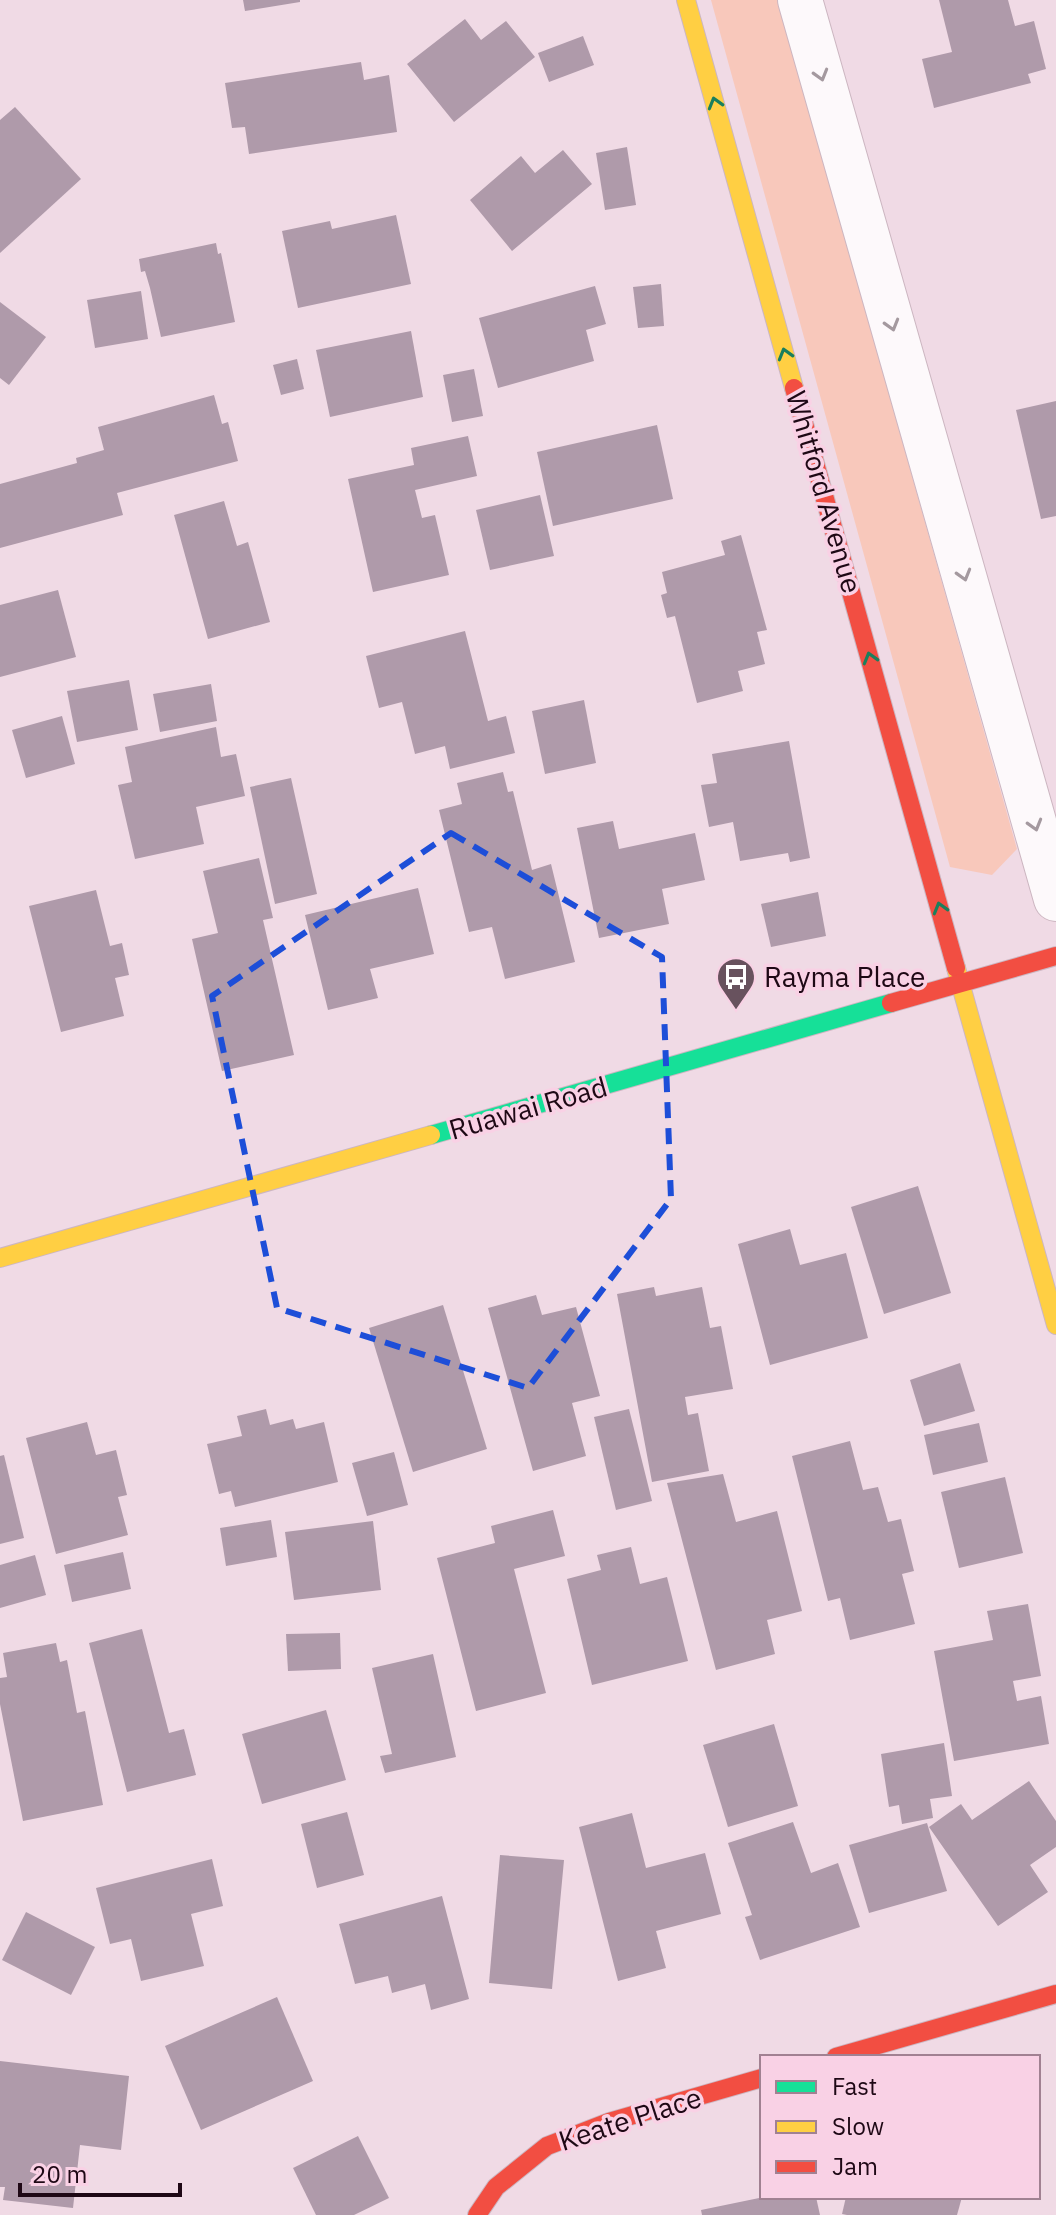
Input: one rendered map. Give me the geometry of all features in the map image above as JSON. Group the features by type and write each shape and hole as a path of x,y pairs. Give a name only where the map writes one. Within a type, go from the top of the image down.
{"street":[{"name":"Whitford Avenue","path":"686,0 961,984"},
{"path":"800,0 1056,899"},
{"name":"Ruawai Road","path":"0,1257 1056,956"},
{"path":"961,984 1056,1325"},
{"path":"843,2055 1056,1994"},
{"name":"Keate Place","path":"477,2215 496,2187 547,2146 609,2122 760,2079"}],"highlighted area":[{"path":"451,833 662,957 671,1199 528,1388 277,1308 212,996"}],"shaded area":[{"path":"711,0 778,0 1017,849 992,875 950,867"}],"building":[{"path":"243,0 300,0 300,2 245,11"},
{"path":"939,0 1008,0 1015,26 1034,21 1046,69 1028,74 1031,83 934,108 922,59 952,52"},
{"path":"465,19 481,40 506,21 535,57 454,122 407,64"},
{"path":"583,36 594,65 549,82 538,53"},
{"path":"361,62 364,80 389,75 397,132 249,154 245,127 232,128 225,83"},
{"path":"15,107 81,179 0,253 0,120"},
{"path":"627,147 636,205 605,210 596,153"},
{"path":"563,150 592,184 512,251 470,200 521,156 535,173"},
{"path":"396,215 411,284 298,308 282,231 330,221 332,229"},
{"path":"216,243 218,254 221,253 235,322 161,337 150,288 145,271 141,272 139,259"},
{"path":"661,284 664,326 638,328 633,287"},
{"path":"595,286 606,324 586,330 594,361 498,388 479,318"},
{"path":"141,291 148,339 95,348 87,300"},
{"path":"0,302 46,337 9,385 0,378"},
{"path":"411,331 423,397 330,417 316,350"},
{"path":"297,359 304,389 281,395 273,365"},
{"path":"474,369 483,416 452,422 443,375"},
{"path":"214,395 222,424 228,422 238,461 117,493 123,515 0,548 0,484 77,463 76,458 104,450 98,427"},
{"path":"1056,401 1056,516 1041,519 1016,410"},
{"path":"657,425 673,499 553,526 537,452"},
{"path":"468,436 477,476 415,490 422,518 435,515 449,575 373,592 348,479 414,465 411,448"},
{"path":"540,495 554,556 490,570 476,510"},
{"path":"224,501 237,546 248,542 270,622 208,639 174,515"},
{"path":"741,535 767,630 757,632 765,664 738,671 743,691 697,703 675,616 667,618 661,595 667,593 662,572 725,555 721,541"},
{"path":"58,590 76,657 0,677 0,605"},
{"path":"465,631 488,721 506,716 515,753 450,769 445,746 415,754 402,702 379,708 366,656"},
{"path":"129,680 138,730 77,742 67,691"},
{"path":"211,684 217,721 160,732 153,694"},
{"path":"584,700 596,763 545,774 532,711"},
{"path":"62,716 75,764 26,778 12,730"},
{"path":"216,727 221,757 236,754 245,796 196,807 204,844 135,859 118,785 132,782 125,747"},
{"path":"789,741 810,858 790,862 788,853 740,861 733,822 709,827 701,785 717,783 712,754"},
{"path":"503,772 508,792 513,791 532,870 551,864 575,962 505,979 492,927 469,932 439,810 462,804 457,783"},
{"path":"291,778 317,894 275,904 250,787"},
{"path":"613,821 619,849 695,833 705,880 662,889 669,924 599,938 577,828"},
{"path":"259,858 273,918 263,920 294,1055 222,1071 192,939 218,933 203,871"},
{"path":"418,888 434,954 370,969 378,998 328,1010 305,915"},
{"path":"96,890 110,946 122,943 129,975 115,978 124,1016 61,1032 29,906"},
{"path":"818,892 826,936 771,947 761,904"},
{"path":"918,1186 951,1293 884,1314 851,1207"},
{"path":"790,1229 800,1265 846,1253 868,1338 770,1365 738,1244"},
{"path":"654,1287 656,1296 702,1287 710,1328 721,1326 733,1389 685,1397 688,1415 698,1413 709,1471 652,1482 617,1294"},
{"path":"536,1295 542,1315 576,1307 600,1396 572,1403 586,1456 533,1471 488,1308"},
{"path":"443,1305 487,1449 413,1472 369,1328"},
{"path":"960,1363 975,1411 924,1426 910,1380"},
{"path":"266,1409 270,1425 293,1419 296,1429 324,1422 338,1482 235,1507 231,1491 219,1494 207,1444 242,1436 237,1416"},
{"path":"629,1409 652,1501 616,1510 594,1417"},
{"path":"87,1422 96,1455 116,1450 127,1495 118,1497 128,1535 56,1554 26,1438"},
{"path":"979,1423 988,1462 933,1475 924,1435"},
{"path":"850,1441 863,1490 878,1487 888,1522 901,1519 914,1571 902,1574 915,1624 850,1640 840,1598 828,1601 792,1456"},
{"path":"394,1452 408,1505 367,1516 352,1463"},
{"path":"4,1455 24,1538 0,1544 0,1456"},
{"path":"723,1474 736,1522 777,1511 802,1611 767,1620 775,1654 716,1670 667,1483"},
{"path":"1005,1477 1023,1553 959,1568 941,1492"},
{"path":"553,1510 565,1556 514,1569 546,1693 476,1711 437,1558 495,1543 491,1526"},
{"path":"271,1520 277,1557 226,1566 220,1528"},
{"path":"373,1521 381,1590 294,1600 285,1532"},
{"path":"631,1547 640,1584 667,1577 688,1661 592,1685 567,1579 601,1570 597,1555"},
{"path":"123,1552 131,1589 72,1602 64,1565"},
{"path":"35,1555 46,1595 0,1608 0,1565"},
{"path":"1028,1604 1041,1676 1013,1681 1017,1701 1041,1696 1049,1744 954,1761 934,1651 993,1640 987,1611"},
{"path":"142,1629 169,1733 184,1729 196,1775 127,1792 89,1643"},
{"path":"340,1633 341,1669 288,1671 286,1634"},
{"path":"56,1643 60,1662 67,1660 77,1713 85,1711 103,1805 23,1821 0,1704 0,1678 7,1677 3,1653"},
{"path":"433,1654 456,1757 385,1773 380,1756 392,1754 372,1668"},
{"path":"326,1710 346,1780 262,1804 242,1734"},
{"path":"774,1724 798,1806 728,1827 703,1745"},
{"path":"944,1743 952,1796 930,1799 933,1818 902,1824 899,1805 889,1807 881,1754"},
{"path":"1029,1781 1056,1821 1056,1847 1030,1865 1048,1892 998,1926 929,1827 961,1804 972,1820"},
{"path":"347,1812 364,1875 317,1888 301,1824"},
{"path":"632,1813 646,1868 705,1853 721,1914 656,1931 666,1968 618,1981 579,1827"},
{"path":"793,1822 811,1873 838,1863 860,1927 760,1960 745,1917 752,1915 728,1843"},
{"path":"927,1823 947,1891 869,1913 849,1845"},
{"path":"500,1855 564,1860 552,1989 489,1983"},
{"path":"212,1859 223,1906 191,1914 204,1966 141,1981 131,1939 110,1944 96,1888"},
{"path":"442,1896 469,1999 431,2010 425,1984 392,1993 388,1976 355,1984 339,1924"},
{"path":"26,1912 95,1947 71,1995 2,1960"},
{"path":"277,1997 313,2081 201,2130 165,2046"},
{"path":"0,2061 129,2076 121,2150 80,2145 73,2208 3,2200 5,2187 0,2187"},
{"path":"358,2136 389,2198 354,2215 316,2215 293,2168"},
{"path":"760,2198 816,2199 820,2215 702,2215 701,2210"},
{"path":"846,2199 961,2199 957,2215 842,2214"}],"traffic: fast":[{"path":"431,1135 891,1003"}],"traffic: slow":[{"path":"686,0 794,388"},
{"path":"956,968 1056,1325"},
{"path":"0,1258 431,1135"}],"traffic: jam":[{"path":"794,388 956,968"},
{"path":"891,1003 1056,956"},
{"path":"843,2055 1056,1994"},
{"path":"477,2215 496,2187 547,2146 609,2122 760,2079"}],"place":[{"name":"Rayma Place","path":"736,1011"}]}
